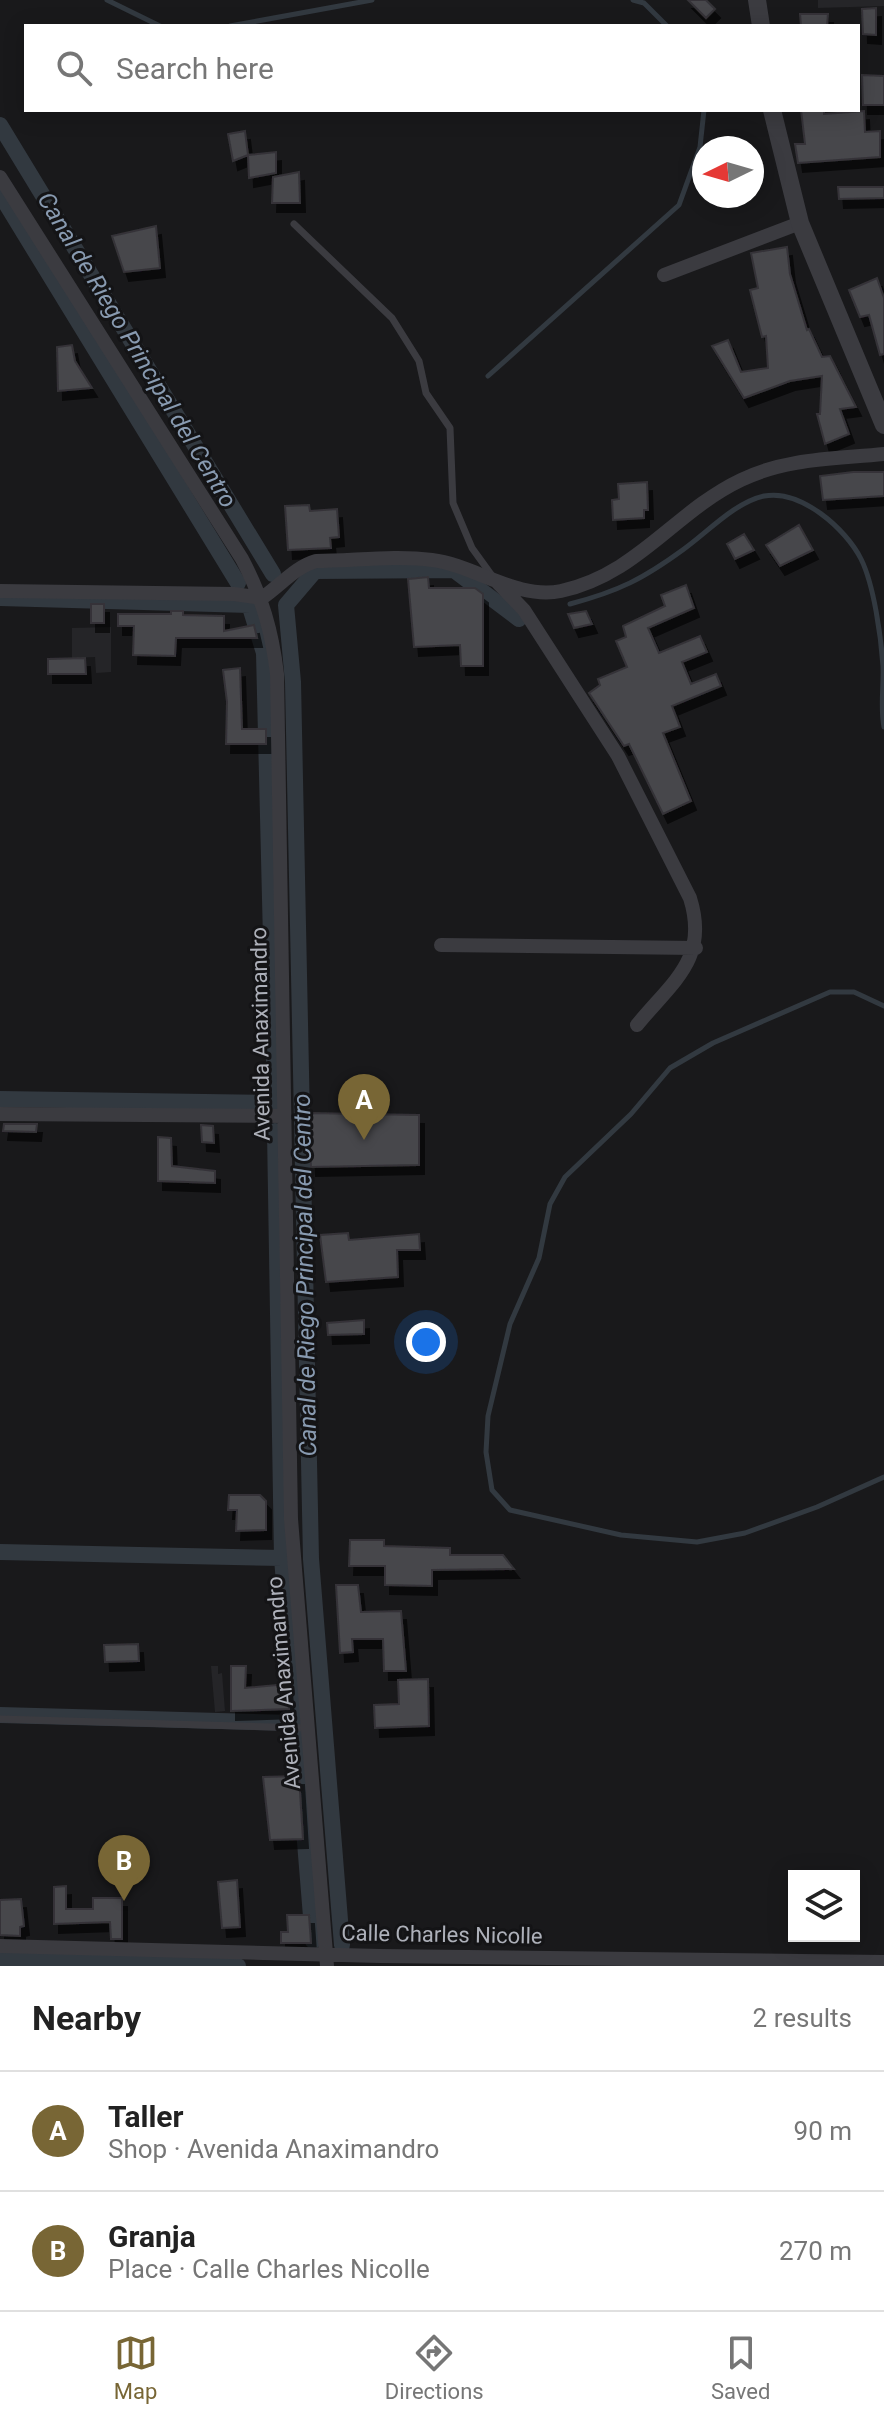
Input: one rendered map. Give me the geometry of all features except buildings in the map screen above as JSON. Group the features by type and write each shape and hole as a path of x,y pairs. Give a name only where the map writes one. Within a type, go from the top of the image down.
{"street":[{"path":"757,0 761,24"},
{"path":"772,112 800,223 884,425"},
{"name":"Avenida Anaximandro","path":"0,177 242,559 262,598 277,674 291,1519 310,1728 326,1960"},
{"path":"664,275 800,223"},
{"path":"0,591 234,594 262,598 285,582 299,566 316,561 430,559 533,593 557,592 611,573 646,551 696,509 741,479 782,464 884,454"},
{"path":"494,579 524,610 585,702 640,796 690,898 697,920 696,948 637,1025"},
{"path":"441,945 696,948"},
{"path":"0,1114 283,1116"},
{"name":"Calle Charles Nicolle","path":"0,1946 326,1960 884,1962"}],"lane":[{"path":"294,224 392,318 419,361 426,393 450,428 453,503 472,548 494,579"},
{"path":"0,1719 310,1728"}],"shaded area":[{"path":"818,0 884,0 884,6 818,8"},
{"path":"111,627 111,672 96,673 95,657 72,658 72,628"},
{"path":"211,1666 218,1666 218,1674 222,1673 225,1711 215,1712"}],"waterway":[{"path":"107,0 156,24"},
{"path":"241,24 372,0"},
{"path":"633,0 644,3 665,24"},
{"path":"488,376 679,205 700,147 704,112"},
{"name":"Canal de Riego Principal del Centro","path":"0,125 273,574"},
{"path":"0,194 238,583"},
{"path":"570,604 617,589 643,576 742,505 764,496 778,495 793,499 833,524 854,547 866,570 881,641 884,727"},
{"name":"Canal de Riego Principal del Centro","path":"342,1945 311,1559 293,682 286,605 315,571 454,570 519,619"},
{"path":"0,598 250,605"},
{"path":"0,1099 275,1103 264,653 249,604"},
{"path":"884,1006 854,992 830,992 713,1043 670,1068 631,1114 565,1177 550,1204 539,1258 510,1324 488,1416 486,1452 492,1490 510,1510 621,1535 697,1542 745,1533 817,1507 884,1477"},
{"path":"275,1131 282,1558 313,1941"},
{"path":"0,1552 282,1558"},
{"path":"0,1715 295,1723"},
{"path":"0,1958 238,1966"}],"place":[{"name":"Taller","path":"364,1140"},
{"name":"Granja","path":"124,1901"}]}
